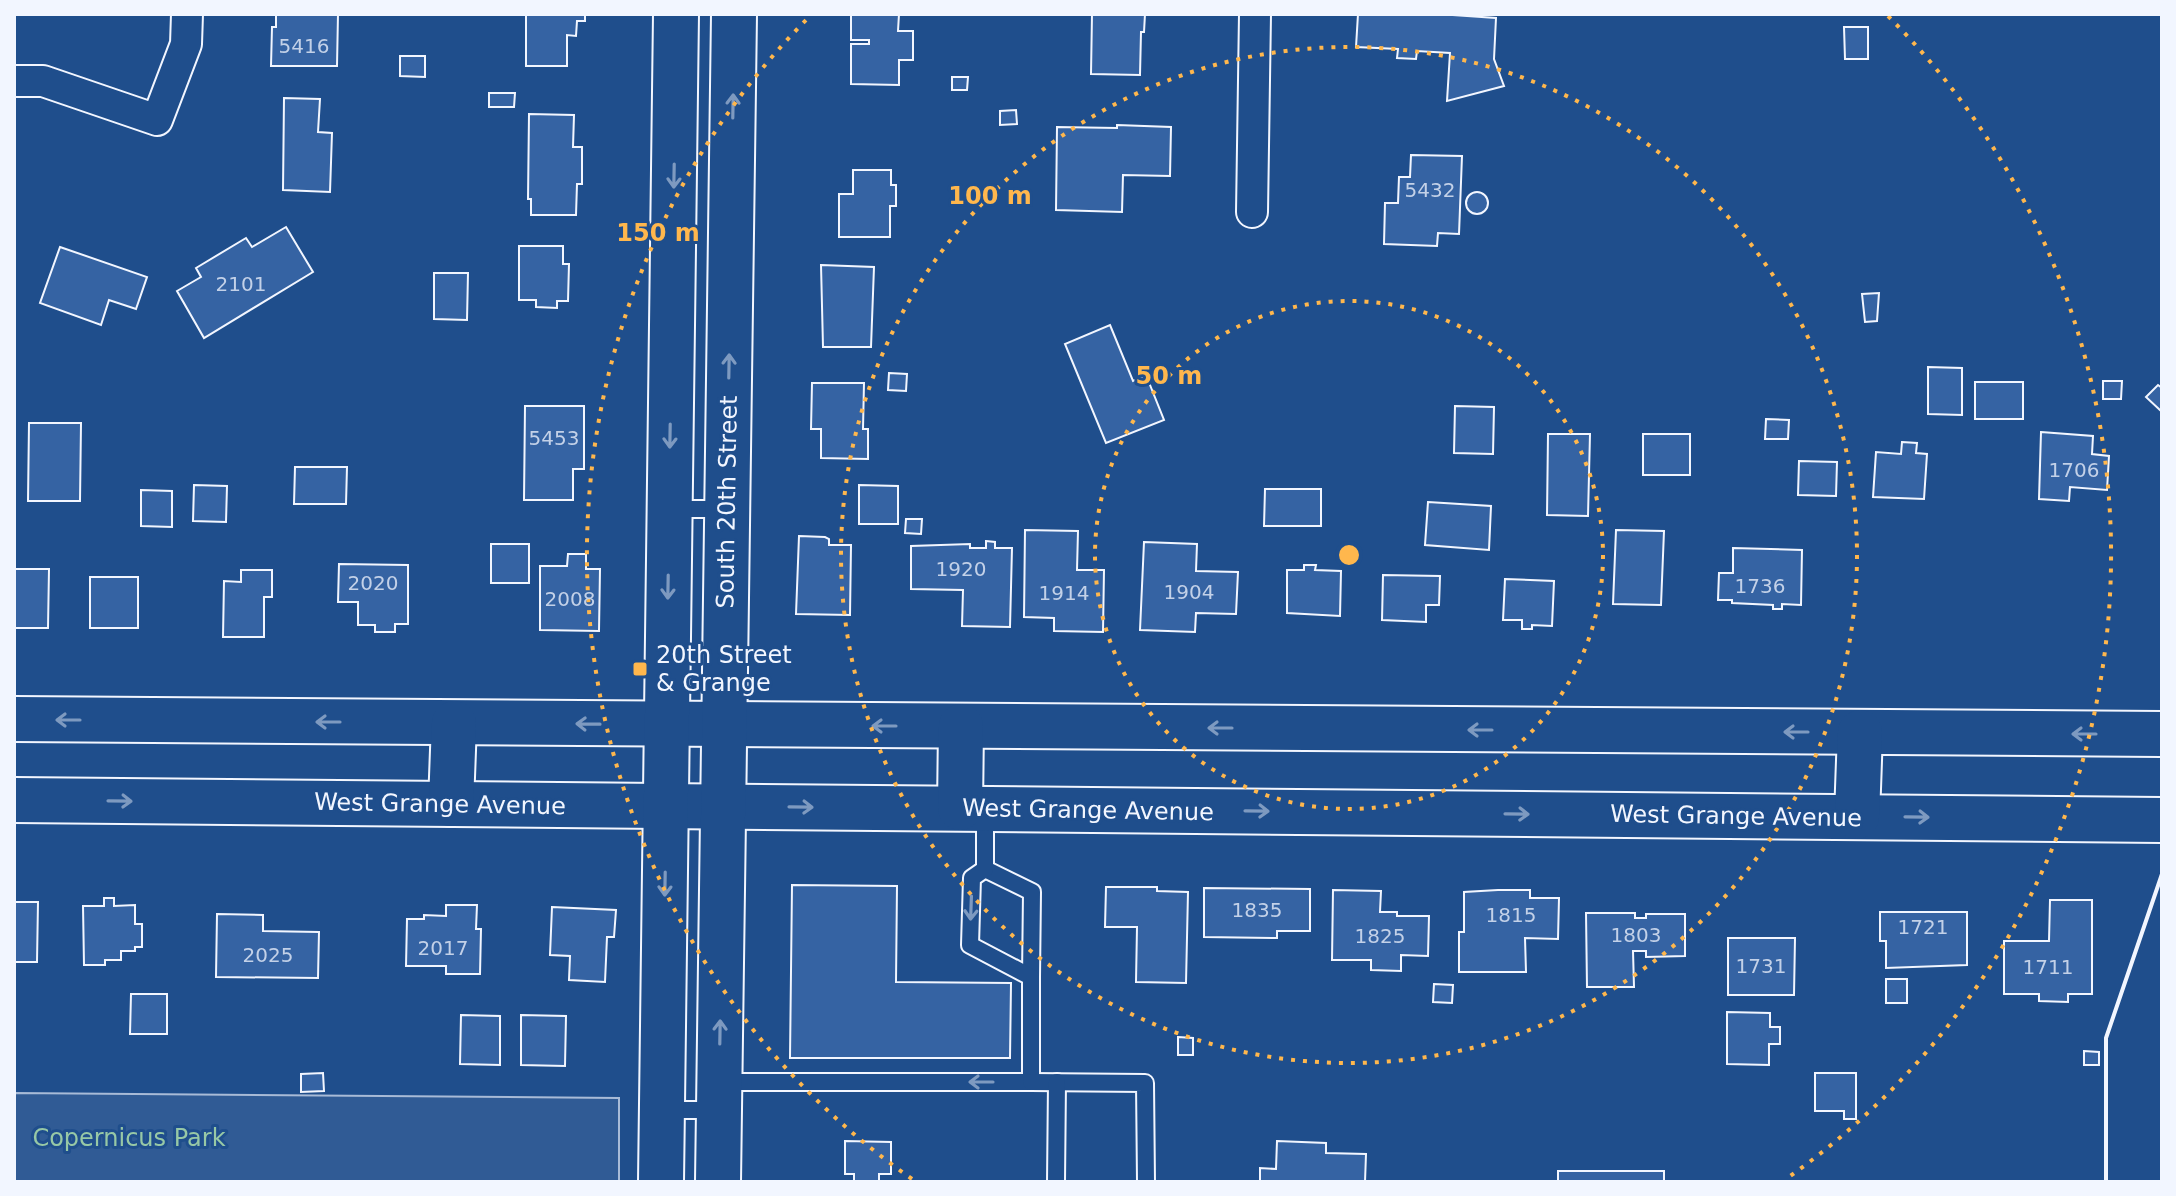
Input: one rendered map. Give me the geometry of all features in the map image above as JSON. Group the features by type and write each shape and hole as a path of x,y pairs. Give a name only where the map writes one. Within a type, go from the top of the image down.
{"street":[{"path":"14,81 43,81 157,120 186,44 187,14"},
{"path":"661,1182 676,14"},
{"name":"South 20th Street","path":"718,1182 734,14"},
{"path":"1252,212 1255,14"},
{"path":"14,719 2162,734"},
{"path":"451,804 454,723"},
{"path":"961,726 972,808"},
{"path":"1857,817 1860,732"},
{"name":"West Grange Avenue","path":"14,800 2162,820"}],"lane":[{"path":"669,509 727,509"},
{"path":"972,808 985,869"},
{"path":"985,869 972,878 970,945 1031,977"},
{"path":"985,869 1032,892 1031,1082"},
{"path":"662,1110 719,1096 1031,1082 1145,1083 1146,1182"},
{"path":"1056,1182 1057,1082"}],"shaded area":[{"name":"Copernicus Park","path":"14,1093 619,1098 619,1182 14,1182"}],"building":[{"path":"276,14 338,14 337,66 271,66 272,27 276,27"},
{"path":"526,14 585,14 585,21 577,21 576,36 567,35 567,66 526,66"},
{"path":"851,14 899,14 898,31 913,31 913,60 899,60 899,85 851,84 851,44 869,44 869,40 851,40"},
{"path":"1092,14 1145,14 1144,32 1141,32 1140,75 1091,74"},
{"path":"1358,14 1496,18 1494,59 1504,86 1447,101 1450,53 1417,51 1416,59 1397,58 1398,49 1356,47"},
{"path":"1844,27 1868,27 1868,59 1845,59"},
{"path":"400,56 425,56 425,77 400,76"},
{"path":"952,77 968,77 967,90 952,90"},
{"path":"489,93 515,93 514,107 489,107"},
{"path":"284,98 320,99 318,132 332,133 330,192 283,190"},
{"path":"1016,110 1017,124 1000,125 1000,111"},
{"path":"529,114 574,115 573,147 582,147 582,184 577,184 576,215 531,215 531,199 528,199"},
{"path":"1117,125 1171,127 1170,176 1123,175 1122,212 1056,210 1057,127 1117,128"},
{"path":"1411,155 1462,156 1459,234 1438,233 1437,246 1384,244 1385,203 1398,203 1399,177 1410,177"},
{"path":"853,170 891,170 891,185 896,185 896,206 890,206 890,237 839,237 839,194 853,194"},
{"path":"1477,192 1485,195 1488,203 1485,211 1477,214 1469,211 1466,203 1469,195"},
{"path":"286,227 313,272 204,338 177,291 201,277 196,268 246,238 252,247"},
{"path":"519,246 563,246 563,264 569,264 568,301 557,301 557,308 536,307 536,300 519,300"},
{"path":"60,247 147,277 136,309 109,300 101,325 40,303"},
{"path":"821,265 874,267 871,347 823,347"},
{"path":"434,273 468,273 467,320 434,319"},
{"path":"1879,293 1877,321 1865,322 1862,294"},
{"path":"1110,325 1133,381 1146,375 1164,420 1106,443 1065,344"},
{"path":"1928,367 1962,368 1962,415 1928,414"},
{"path":"889,373 907,374 906,391 888,390"},
{"path":"2103,381 2122,381 2121,399 2103,399"},
{"path":"1975,382 2023,382 2023,419 1975,419"},
{"path":"812,383 864,383 863,429 868,429 868,459 821,458 821,429 811,429"},
{"path":"2158,385 2162,388 2161,411 2146,397"},
{"path":"525,406 584,406 584,469 573,469 573,500 524,500"},
{"path":"1455,406 1494,407 1493,454 1454,453"},
{"path":"1766,419 1789,420 1788,439 1765,439"},
{"path":"29,423 81,423 80,501 28,501"},
{"path":"2041,432 2093,436 2092,454 2109,456 2107,490 2070,487 2069,501 2039,499"},
{"path":"1548,434 1590,434 1588,516 1547,515"},
{"path":"1643,434 1690,434 1690,475 1643,475"},
{"path":"1902,442 1917,443 1916,453 1927,454 1924,499 1873,497 1876,452 1901,454"},
{"path":"1799,461 1837,462 1836,496 1798,495"},
{"path":"295,467 347,467 346,504 294,504"},
{"path":"194,485 227,486 226,522 193,521"},
{"path":"859,485 898,486 898,524 859,524"},
{"path":"1265,489 1321,489 1321,526 1264,526"},
{"path":"141,490 172,491 172,527 141,526"},
{"path":"1428,502 1491,506 1489,550 1425,545"},
{"path":"906,519 922,519 921,534 905,533"},
{"path":"1025,530 1078,531 1077,570 1104,570 1103,632 1054,631 1054,618 1024,617"},
{"path":"1616,530 1664,531 1661,605 1613,604"},
{"path":"799,536 825,537 829,539 829,545 851,545 850,615 796,614"},
{"path":"986,541 995,542 995,548 1012,548 1010,627 962,626 963,590 911,589 911,546 970,544 970,548 986,548"},
{"path":"1144,542 1197,544 1196,571 1238,572 1236,614 1196,613 1195,632 1140,630"},
{"path":"491,544 529,544 529,583 491,583"},
{"path":"1733,548 1802,550 1801,605 1782,604 1782,609 1773,609 1773,605 1718,600 1719,573 1733,573"},
{"path":"568,554 586,554 586,569 600,569 599,631 540,630 540,566 567,566"},
{"path":"339,564 408,565 408,624 395,624 395,632 375,632 375,625 358,625 358,602 338,602"},
{"path":"1304,565 1316,565 1315,570 1341,571 1340,616 1287,613 1287,570 1304,570"},
{"path":"14,569 49,569 48,628 14,628"},
{"path":"241,570 272,570 272,597 264,597 264,637 223,637 224,581 241,582"},
{"path":"1383,575 1440,576 1439,605 1426,605 1426,622 1382,620"},
{"path":"90,577 138,577 138,628 90,628"},
{"path":"1505,579 1554,581 1552,626 1532,625 1532,629 1522,629 1522,620 1503,620"},
{"path":"792,885 897,886 896,982 1011,983 1010,1058 790,1058"},
{"path":"1106,887 1157,887 1157,891 1188,892 1186,983 1136,982 1137,927 1105,927"},
{"path":"1204,888 1310,889 1310,931 1277,931 1277,938 1204,937"},
{"path":"1333,890 1381,891 1380,912 1397,912 1397,916 1429,916 1428,956 1401,955 1401,971 1371,970 1371,960 1332,960"},
{"path":"1530,890 1530,898 1559,898 1558,939 1525,938 1526,972 1459,972 1459,932 1464,932 1464,892"},
{"path":"104,898 114,898 114,906 135,905 135,924 142,924 142,947 135,947 135,951 121,951 121,960 105,960 105,965 84,965 83,906 104,906"},
{"path":"2050,900 2092,900 2092,994 2068,994 2068,1002 2039,1001 2039,994 2004,994 2004,941 2049,941"},
{"path":"14,902 38,902 37,962 14,962"},
{"path":"446,905 477,905 476,929 481,929 480,974 446,974 446,966 406,966 407,919 424,919 424,915 446,916"},
{"path":"552,907 616,910 614,937 607,937 605,982 569,980 570,956 550,955"},
{"path":"1880,912 1967,912 1967,965 1886,968 1886,941 1880,941"},
{"path":"1586,913 1635,913 1635,918 1646,918 1646,914 1685,914 1685,956 1646,957 1646,951 1633,951 1634,987 1587,987"},
{"path":"217,914 263,915 263,931 319,932 318,978 216,977"},
{"path":"1728,938 1795,938 1794,995 1728,995"},
{"path":"1886,979 1907,979 1907,1003 1886,1003"},
{"path":"1434,984 1453,985 1452,1003 1433,1002"},
{"path":"131,994 167,994 167,1034 130,1034"},
{"path":"1727,1012 1770,1013 1770,1027 1780,1027 1780,1044 1769,1044 1769,1065 1727,1064"},
{"path":"461,1015 500,1016 500,1065 460,1064"},
{"path":"521,1015 566,1016 565,1066 521,1065"},
{"path":"1178,1037 1193,1038 1193,1055 1178,1055"},
{"path":"2084,1051 2099,1052 2099,1065 2084,1065"},
{"path":"323,1073 324,1091 301,1092 301,1074"},
{"path":"1815,1073 1856,1073 1856,1119 1844,1119 1844,1111 1815,1111"},
{"path":"845,1141 891,1142 891,1174 879,1174 879,1182 854,1182 854,1174 845,1174"},
{"path":"1277,1141 1326,1143 1326,1153 1366,1154 1365,1182 1260,1182 1260,1168 1276,1169"},
{"path":"1558,1171 1664,1171 1664,1182 1558,1182"}],"wall":[{"path":"2106,1182 2106,1038 2162,874"}],"place":[{"name":"20th Street & Grange","path":"640,669"}]}
